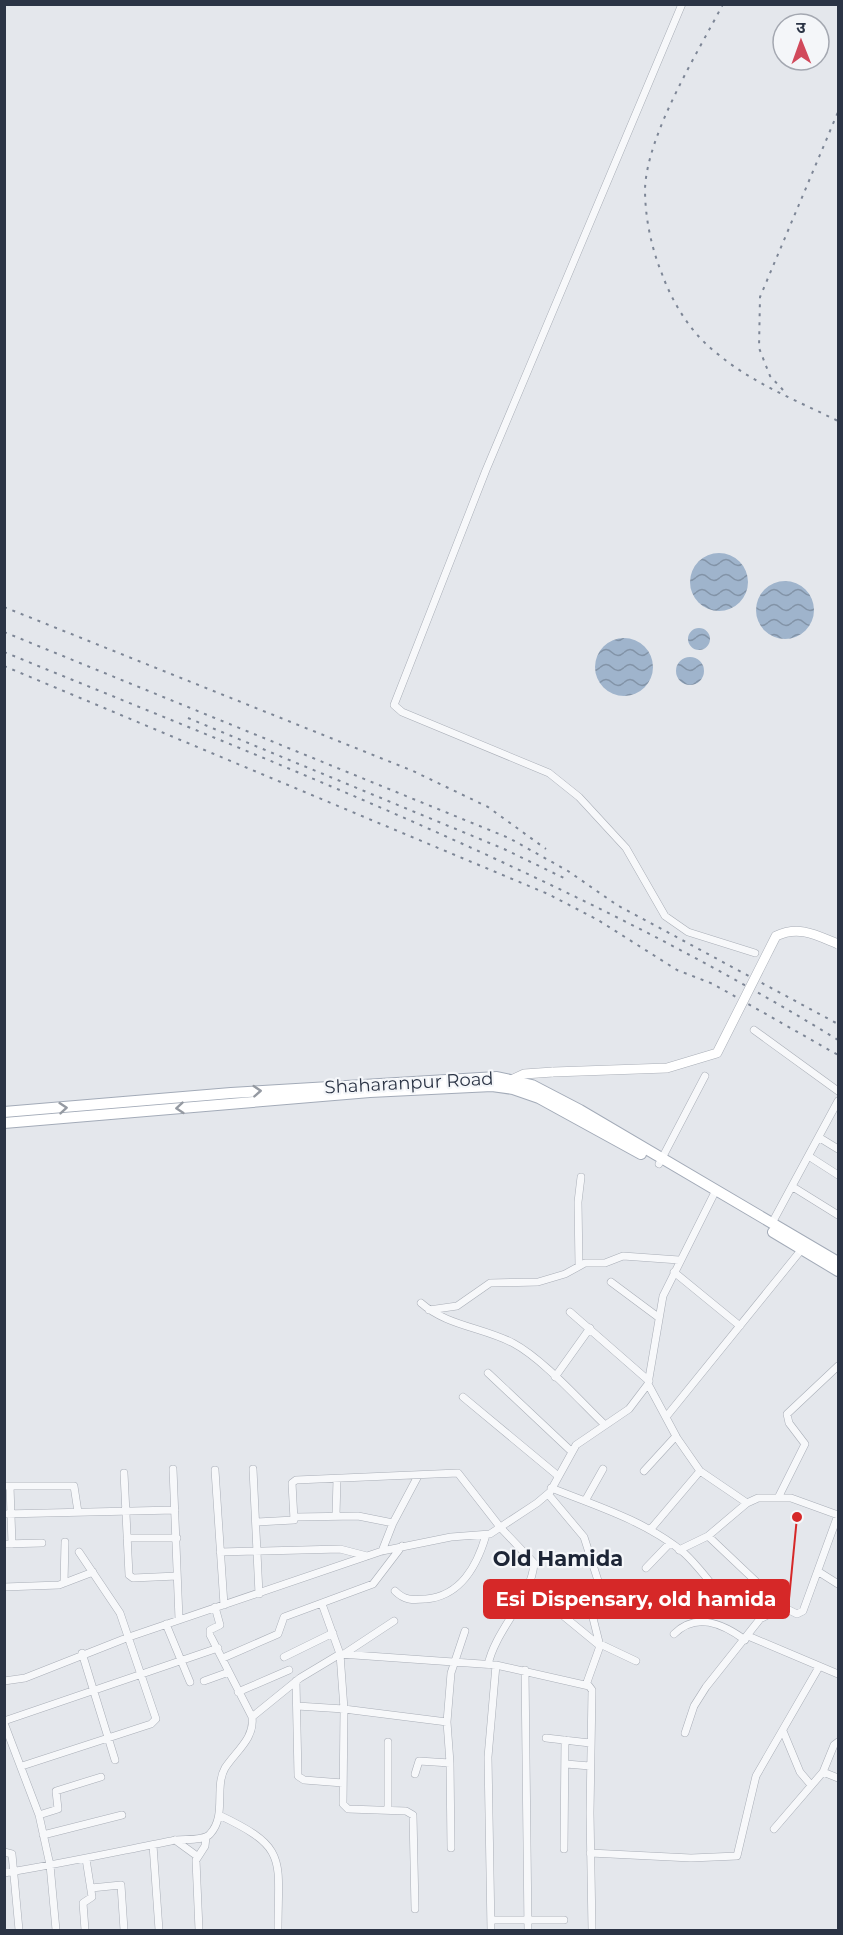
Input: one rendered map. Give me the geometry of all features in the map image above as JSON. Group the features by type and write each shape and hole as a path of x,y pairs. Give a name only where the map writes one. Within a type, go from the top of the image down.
{"main road":[{"path":"505,1083 524,1074 667,1068 717,1053 776,936 787,931 802,930 838,944"},
{"name":"Shaharanpur Road","path":"4,1112 473,1076 505,1083 661,1161 838,1271"},
{"name":"Shaharanpur Road","path":"4,1123 505,1083"},
{"name":"Shaharanpur Road","path":"714,1193 772,1223 838,1262"}],"street":[{"path":"682,4 486,470 394,705 396,709 549,773 579,797 626,848 665,916 688,932 755,953"},
{"path":"754,1030 838,1091"},
{"path":"661,1161 705,1076"},
{"path":"772,1223 810,1157 838,1101"},
{"path":"820,1138 838,1149"},
{"path":"810,1157 838,1175"},
{"path":"579,1266 578,1202 582,1178"},
{"path":"793,1187 838,1215"},
{"path":"4,1681 25,1678 82,1653 382,1551 452,1537 486,1535 500,1527 550,1491 571,1450 629,1408 649,1383 663,1296 714,1193"},
{"path":"666,1417 802,1249"},
{"path":"429,1310 457,1306 490,1282 538,1282 566,1274 579,1266 605,1263 623,1256 680,1260"},
{"path":"674,1272 740,1326"},
{"path":"610,1282 658,1317"},
{"path":"421,1303 429,1310 456,1323 511,1342 555,1377 605,1425"},
{"path":"570,1312 649,1383 676,1436 700,1471 747,1503"},
{"path":"555,1377 590,1328"},
{"path":"779,1497 805,1444 789,1422 787,1414 838,1365"},
{"path":"488,1373 571,1450"},
{"path":"463,1397 557,1475"},
{"path":"644,1471 676,1436"},
{"path":"173,1469 180,1619"},
{"path":"253,1469 259,1594"},
{"path":"585,1501 603,1469"},
{"path":"215,1470 224,1605"},
{"path":"650,1530 700,1471"},
{"path":"124,1473 130,1577 177,1576"},
{"path":"296,1517 293,1481 458,1473 500,1527 534,1563 520,1598 493,1646 488,1757 491,1930"},
{"path":"382,1551 393,1523 418,1476"},
{"path":"336,1479 336,1515"},
{"path":"42,1543 8,1544 8,1486 74,1486 78,1512"},
{"path":"550,1491 585,1501 650,1530 680,1550 731,1608"},
{"path":"550,1491 585,1538 588,1557 601,1590 593,1618 600,1645 586,1685"},
{"path":"680,1550 708,1536 747,1503 758,1498 779,1497 800,1500 838,1515 802,1614 795,1614 783,1607 708,1536"},
{"path":"7,1514 175,1510"},
{"path":"257,1522 293,1521 296,1517 336,1515 368,1517 393,1523"},
{"path":"396,1591 409,1600 445,1595 469,1573 486,1535"},
{"path":"127,1538 177,1538"},
{"path":"64,1583 65,1542"},
{"path":"646,1568 669,1544"},
{"path":"222,1658 278,1634 284,1617 373,1584 402,1546"},
{"path":"220,1552 340,1550 367,1556"},
{"path":"21,1766 151,1724 156,1719 129,1637 116,1606 78,1552"},
{"path":"4,1587 64,1583 93,1572"},
{"path":"819,1572 838,1584"},
{"path":"520,1598 544,1611 555,1609 600,1645 636,1661"},
{"path":"322,1604 342,1654 345,1808 409,1812 414,1818 415,1909"},
{"path":"4,1873 175,1840 206,1837 212,1832 219,1815 223,1774 252,1731 252,1718 210,1632 220,1625 215,1607"},
{"path":"685,1733 694,1706 706,1687 760,1619 783,1607"},
{"path":"252,1718 296,1681 394,1621"},
{"path":"674,1634 688,1622 729,1629 746,1638 838,1674"},
{"path":"166,1624 190,1682"},
{"path":"451,1848 447,1722 454,1662 465,1631"},
{"path":"284,1657 333,1633"},
{"path":"56,1930 50,1865 39,1815 4,1722 218,1648"},
{"path":"82,1653 116,1760"},
{"path":"342,1654 492,1665 525,1670 586,1685 592,1690 590,1743 592,1930"},
{"path":"590,1853 736,1857 740,1852 753,1784 819,1667"},
{"path":"238,1692 289,1670"},
{"path":"525,1670 528,1930"},
{"path":"204,1681 230,1672"},
{"path":"296,1681 298,1776 304,1780 343,1783"},
{"path":"297,1706 344,1709 447,1722"},
{"path":"783,1731 800,1772 811,1785"},
{"path":"546,1738 590,1743"},
{"path":"564,1849 566,1740"},
{"path":"388,1742 388,1810"},
{"path":"774,1829 823,1772 834,1744 838,1742"},
{"path":"415,1774 419,1761 450,1763"},
{"path":"566,1764 590,1766"},
{"path":"823,1772 838,1778"},
{"path":"39,1815 58,1809 56,1791 101,1777"},
{"path":"43,1835 122,1815"},
{"path":"219,1815 259,1836 271,1849 278,1867 278,1930"},
{"path":"199,1930 197,1856 205,1846 206,1837"},
{"path":"175,1840 197,1856"},
{"path":"153,1845 159,1930"},
{"path":"4,1852 12,1854 19,1930"},
{"path":"85,1930 83,1903 92,1899 86,1859"},
{"path":"91,1888 121,1885 124,1930"},
{"path":"491,1920 564,1920"}],"water":[{"path":"713,553 725,553 740,561 748,576 748,588 740,603 725,611 713,611 698,603 690,588 690,576 698,561"},
{"path":"779,581 791,581 806,589 814,604 814,616 806,631 791,639 779,639 764,631 756,616 756,604 764,589"},
{"path":"699,628 707,631 710,639 707,647 699,650 691,647 688,639 691,631"},
{"path":"618,638 630,638 645,646 653,661 653,673 645,688 630,696 618,696 603,688 595,673 595,661 603,646"},
{"path":"690,657 700,661 704,671 700,681 690,685 680,681 676,671 680,661"}],"railway":[{"path":"723,4 687,70 654,144 645,189 649,232 666,285 678,308 700,338 747,375 838,421"},
{"path":"783,390 770,376 759,348 760,297 838,112"},
{"path":"4,607 413,771 488,807 546,849"},
{"path":"4,632 509,838 568,871 617,905 838,1024"},
{"path":"4,652 324,783 534,877 638,928 739,982 838,1040"},
{"path":"4,666 548,894 598,920 677,970 713,984 838,1055"},
{"path":"188,718 504,849 566,879"}],"place":[{"name":"Esi Dispensary, old hamida","path":"797,1517"}],"district":[{"name":"Old Hamida","path":"558,1558"}]}
